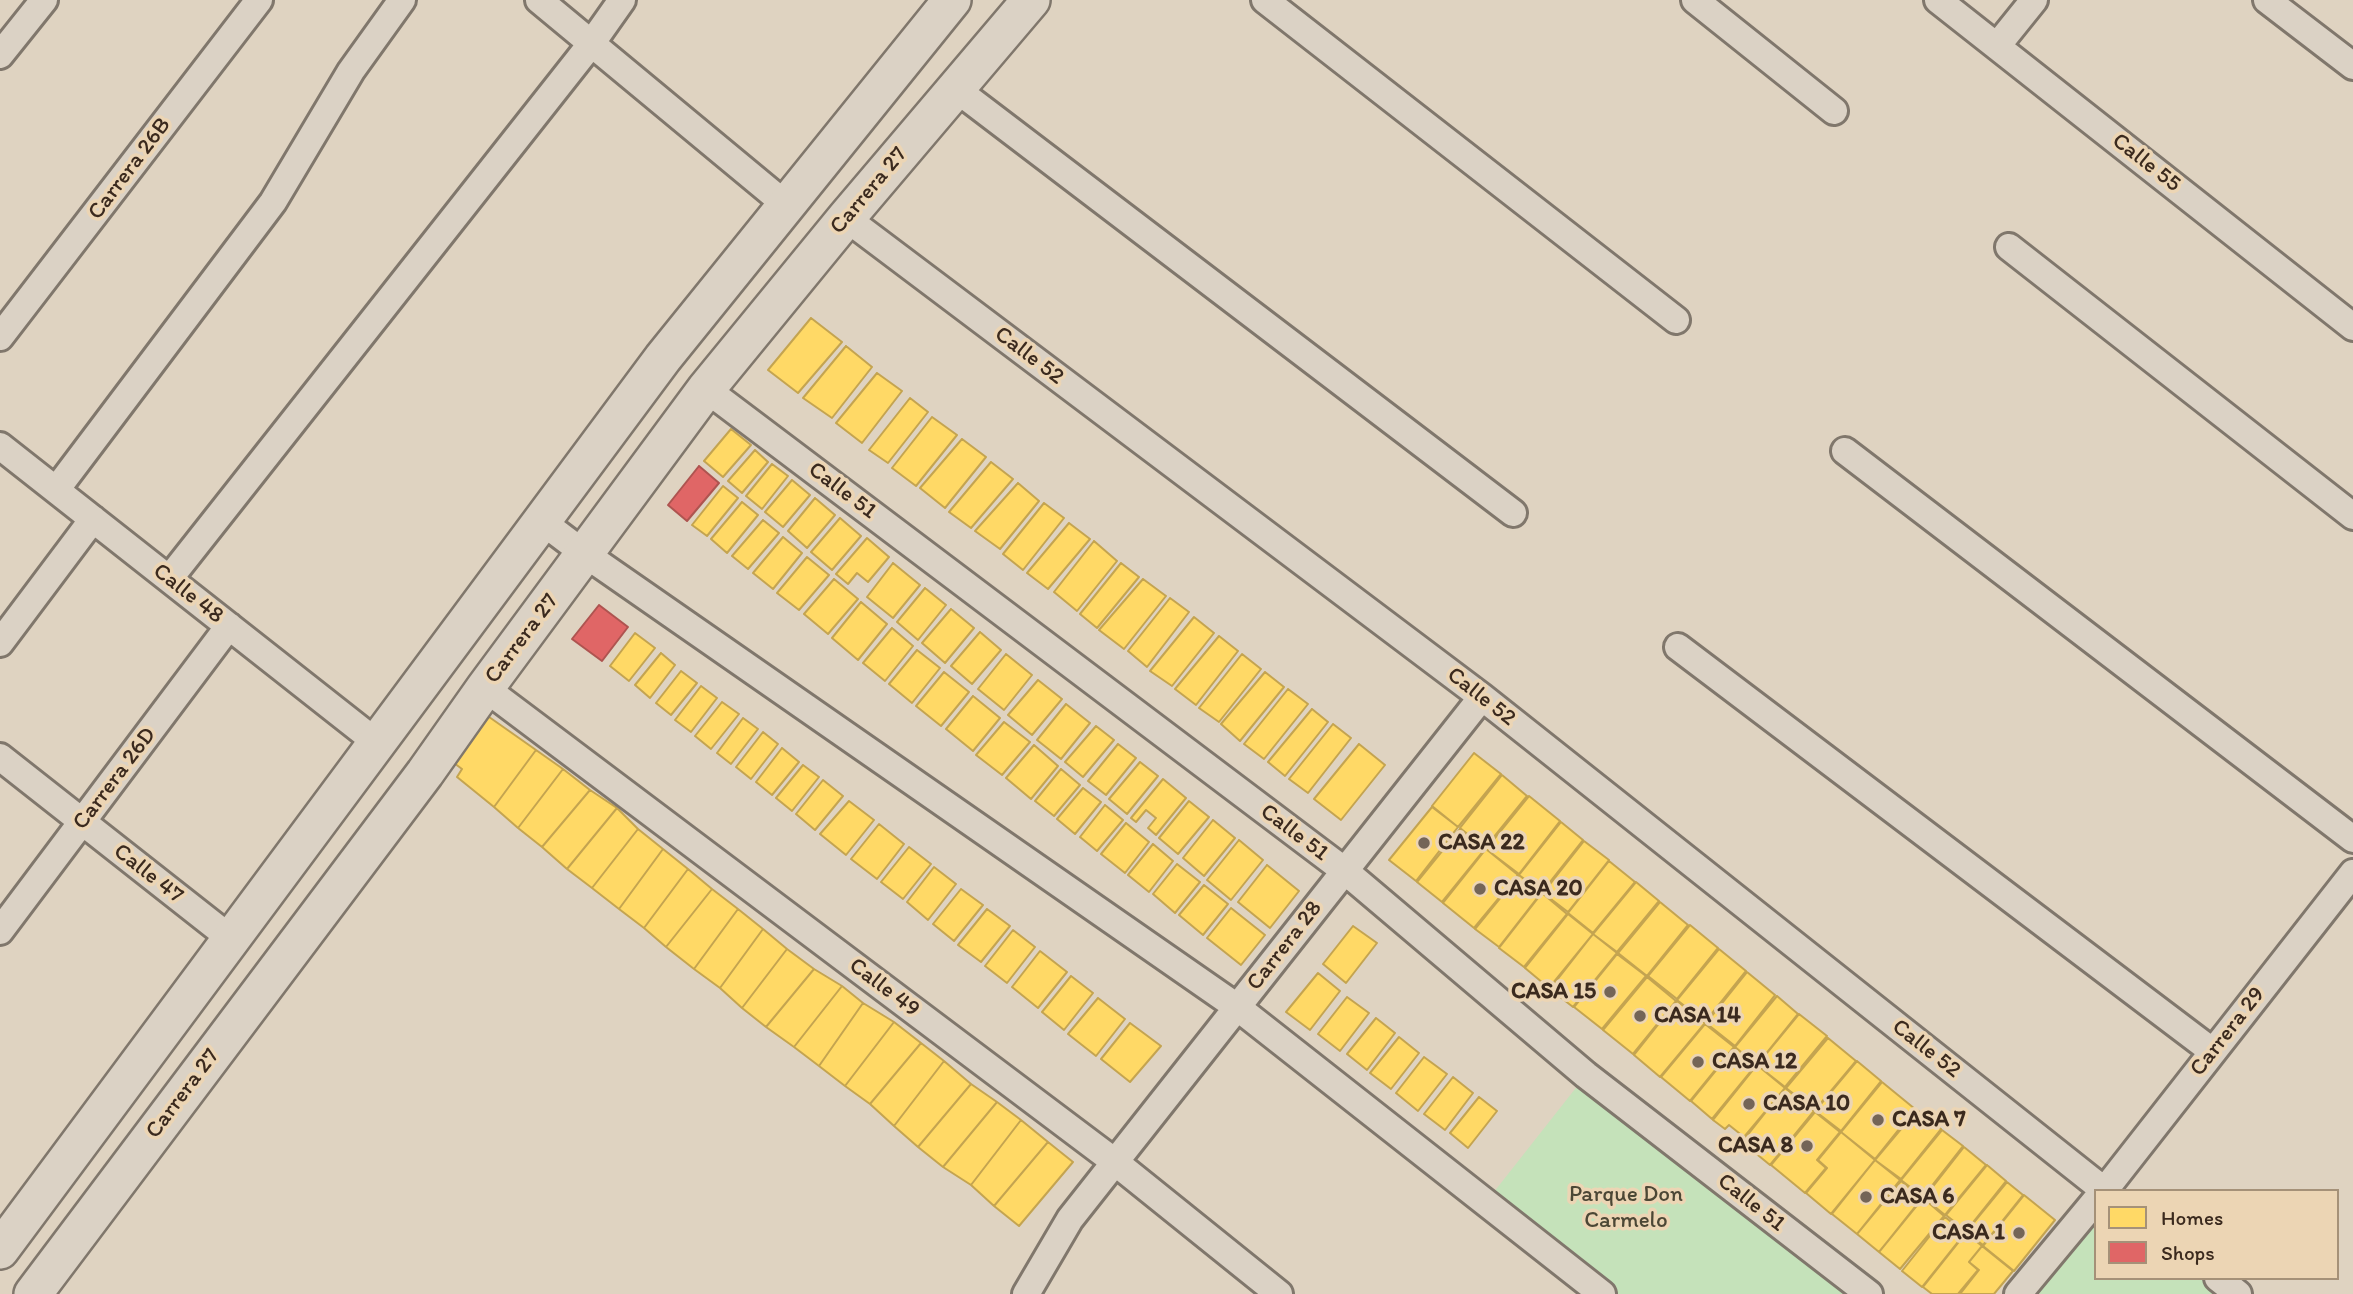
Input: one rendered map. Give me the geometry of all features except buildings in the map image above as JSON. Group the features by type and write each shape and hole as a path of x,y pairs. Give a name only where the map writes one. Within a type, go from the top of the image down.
{"street":[{"path":"0,55 44,0"},
{"name":"Carrera 26B","path":"0,337 259,0"},
{"path":"56,490 273,201 351,71 402,0"},
{"path":"539,0 785,204"},
{"path":"169,579 591,44 622,0"},
{"path":"0,1250 663,358 952,0"},
{"name":"Carrera 27","path":"33,1294 425,773 706,389 846,218 1031,0"},
{"path":"1265,0 1676,320"},
{"path":"1695,0 1834,111"},
{"name":"Calle 55","path":"1938,0 2353,327"},
{"path":"1997,46 2034,0"},
{"path":"2267,0 2353,66"},
{"path":"956,89 1513,513"},
{"name":"Calle 52","path":"846,218 1482,697 2103,1189"},
{"path":"2009,247 2353,516"},
{"name":"Calle 51","path":"706,389 1345,871 1586,1074 1869,1294"},
{"name":"Calle 48","path":"0,446 376,742"},
{"path":"1845,451 2353,839"},
{"path":"0,643 93,519"},
{"path":"540,520 1237,1007 1602,1294"},
{"name":"Carrera 26D","path":"0,931 229,626"},
{"path":"1678,647 2213,1051"},
{"name":"Calle 49","path":"485,688 1115,1162 1279,1294"},
{"name":"Carrera 28","path":"1026,1294 1070,1219 1482,697"},
{"name":"Calle 47","path":"0,757 230,938"},
{"name":"Carrera 29","path":"2105,1189 2353,873"},
{"path":"2018,1294 2094,1202"},
{"path":"2220,1280 2238,1294"}],"green space":[{"name":"Parque Don Carmelo","path":"1586,1075 1878,1294 1602,1294 1486,1202"},
{"path":"2094,1202 2094,1280 2220,1280 2238,1294 2013,1294"}],"place":[{"name":"CASA 22","path":"1424,843"},
{"name":"CASA 20","path":"1480,889"},
{"name":"CASA 15","path":"1610,992"},
{"name":"CASA 14","path":"1640,1016"},
{"name":"CASA 12","path":"1698,1062"},
{"name":"CASA 10","path":"1749,1104"},
{"name":"CASA 7","path":"1878,1120"},
{"name":"CASA 8","path":"1807,1146"},
{"name":"CASA 6","path":"1866,1197"},
{"name":"CASA 1","path":"2019,1233"}]}
